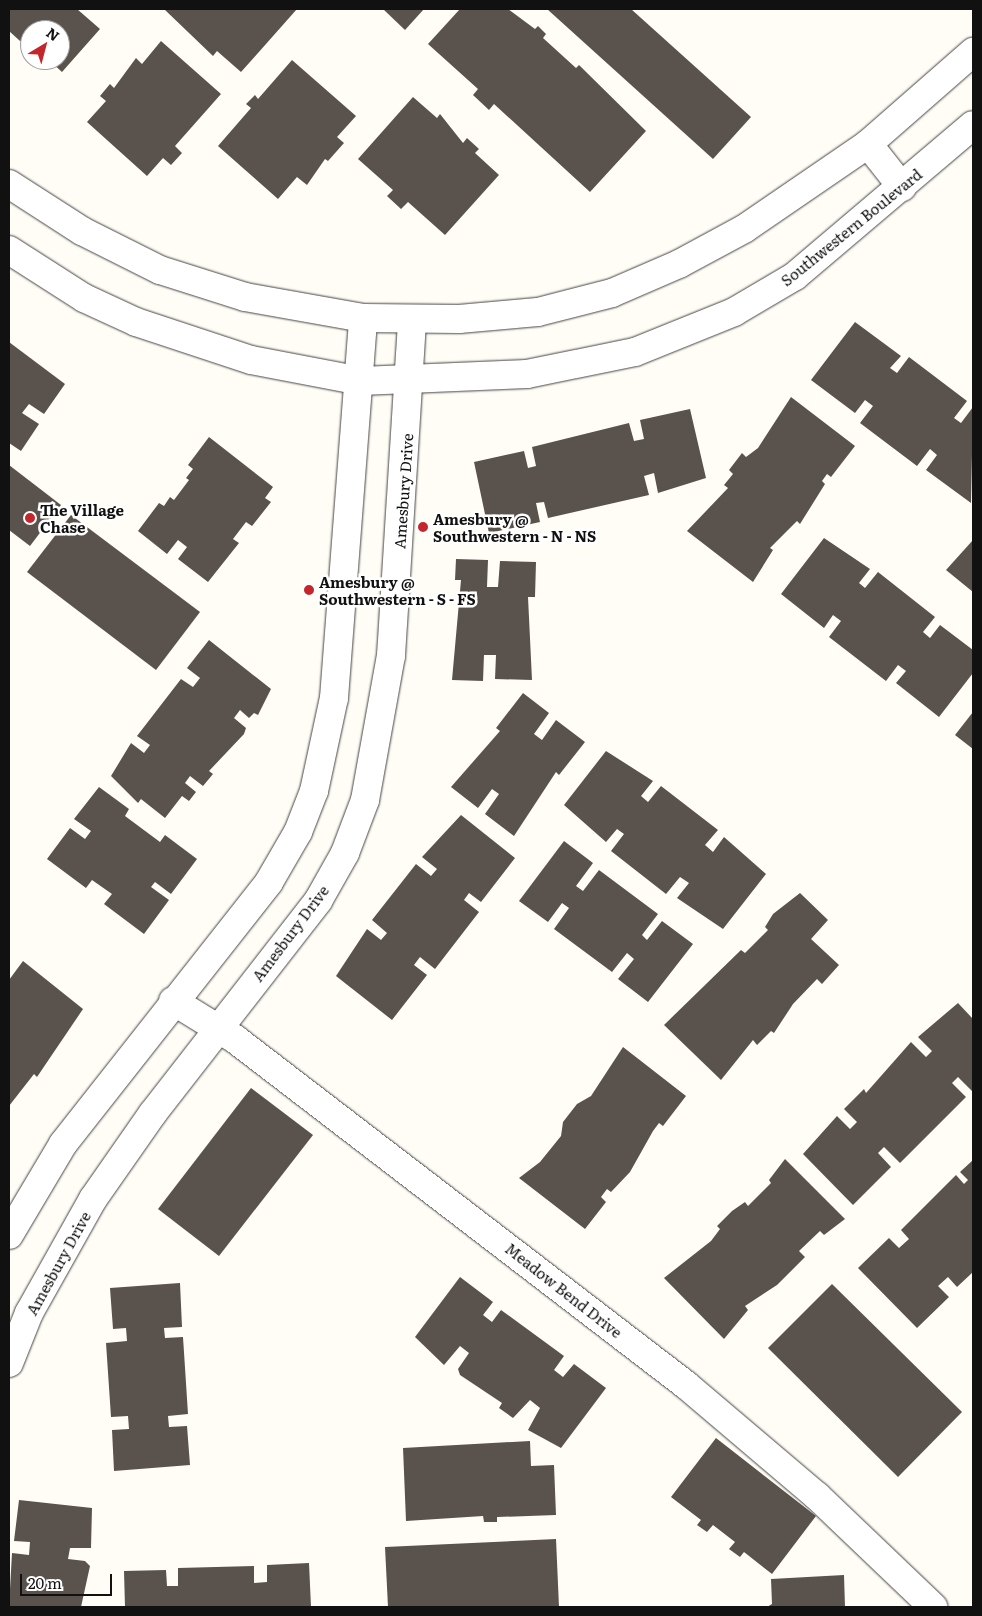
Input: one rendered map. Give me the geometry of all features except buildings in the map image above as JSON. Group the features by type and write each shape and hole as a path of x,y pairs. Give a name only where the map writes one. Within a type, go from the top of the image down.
{"street":[{"path":"9,184 82,231 160,270 246,297 363,318 412,320 538,312 612,293 744,229 868,144 973,52"},
{"name":"Southwestern Boulevard","path":"9,250 84,298 200,346 310,373 361,381 411,382 527,374 635,352 687,333 734,312 795,276 973,125"},
{"path":"868,144 902,187"},
{"path":"9,1236 63,1144 268,882 298,832 314,791 334,698 361,381 363,318"},
{"name":"Amesbury Drive","path":"9,1363 30,1313 93,1199 216,1028 318,901 346,853 365,800 391,656 411,382 412,320"},
{"name":"Meadow Bend Drive","path":"173,1001 216,1028 370,1140 686,1385 817,1496 933,1607"}],"place":[{"name":"The Village Chase","path":"30,518"},
{"name":"Amesbury @ Southwestern - N - NS","path":"423,527"},
{"name":"Amesbury @ Southwestern - S - FS","path":"309,590"}]}
